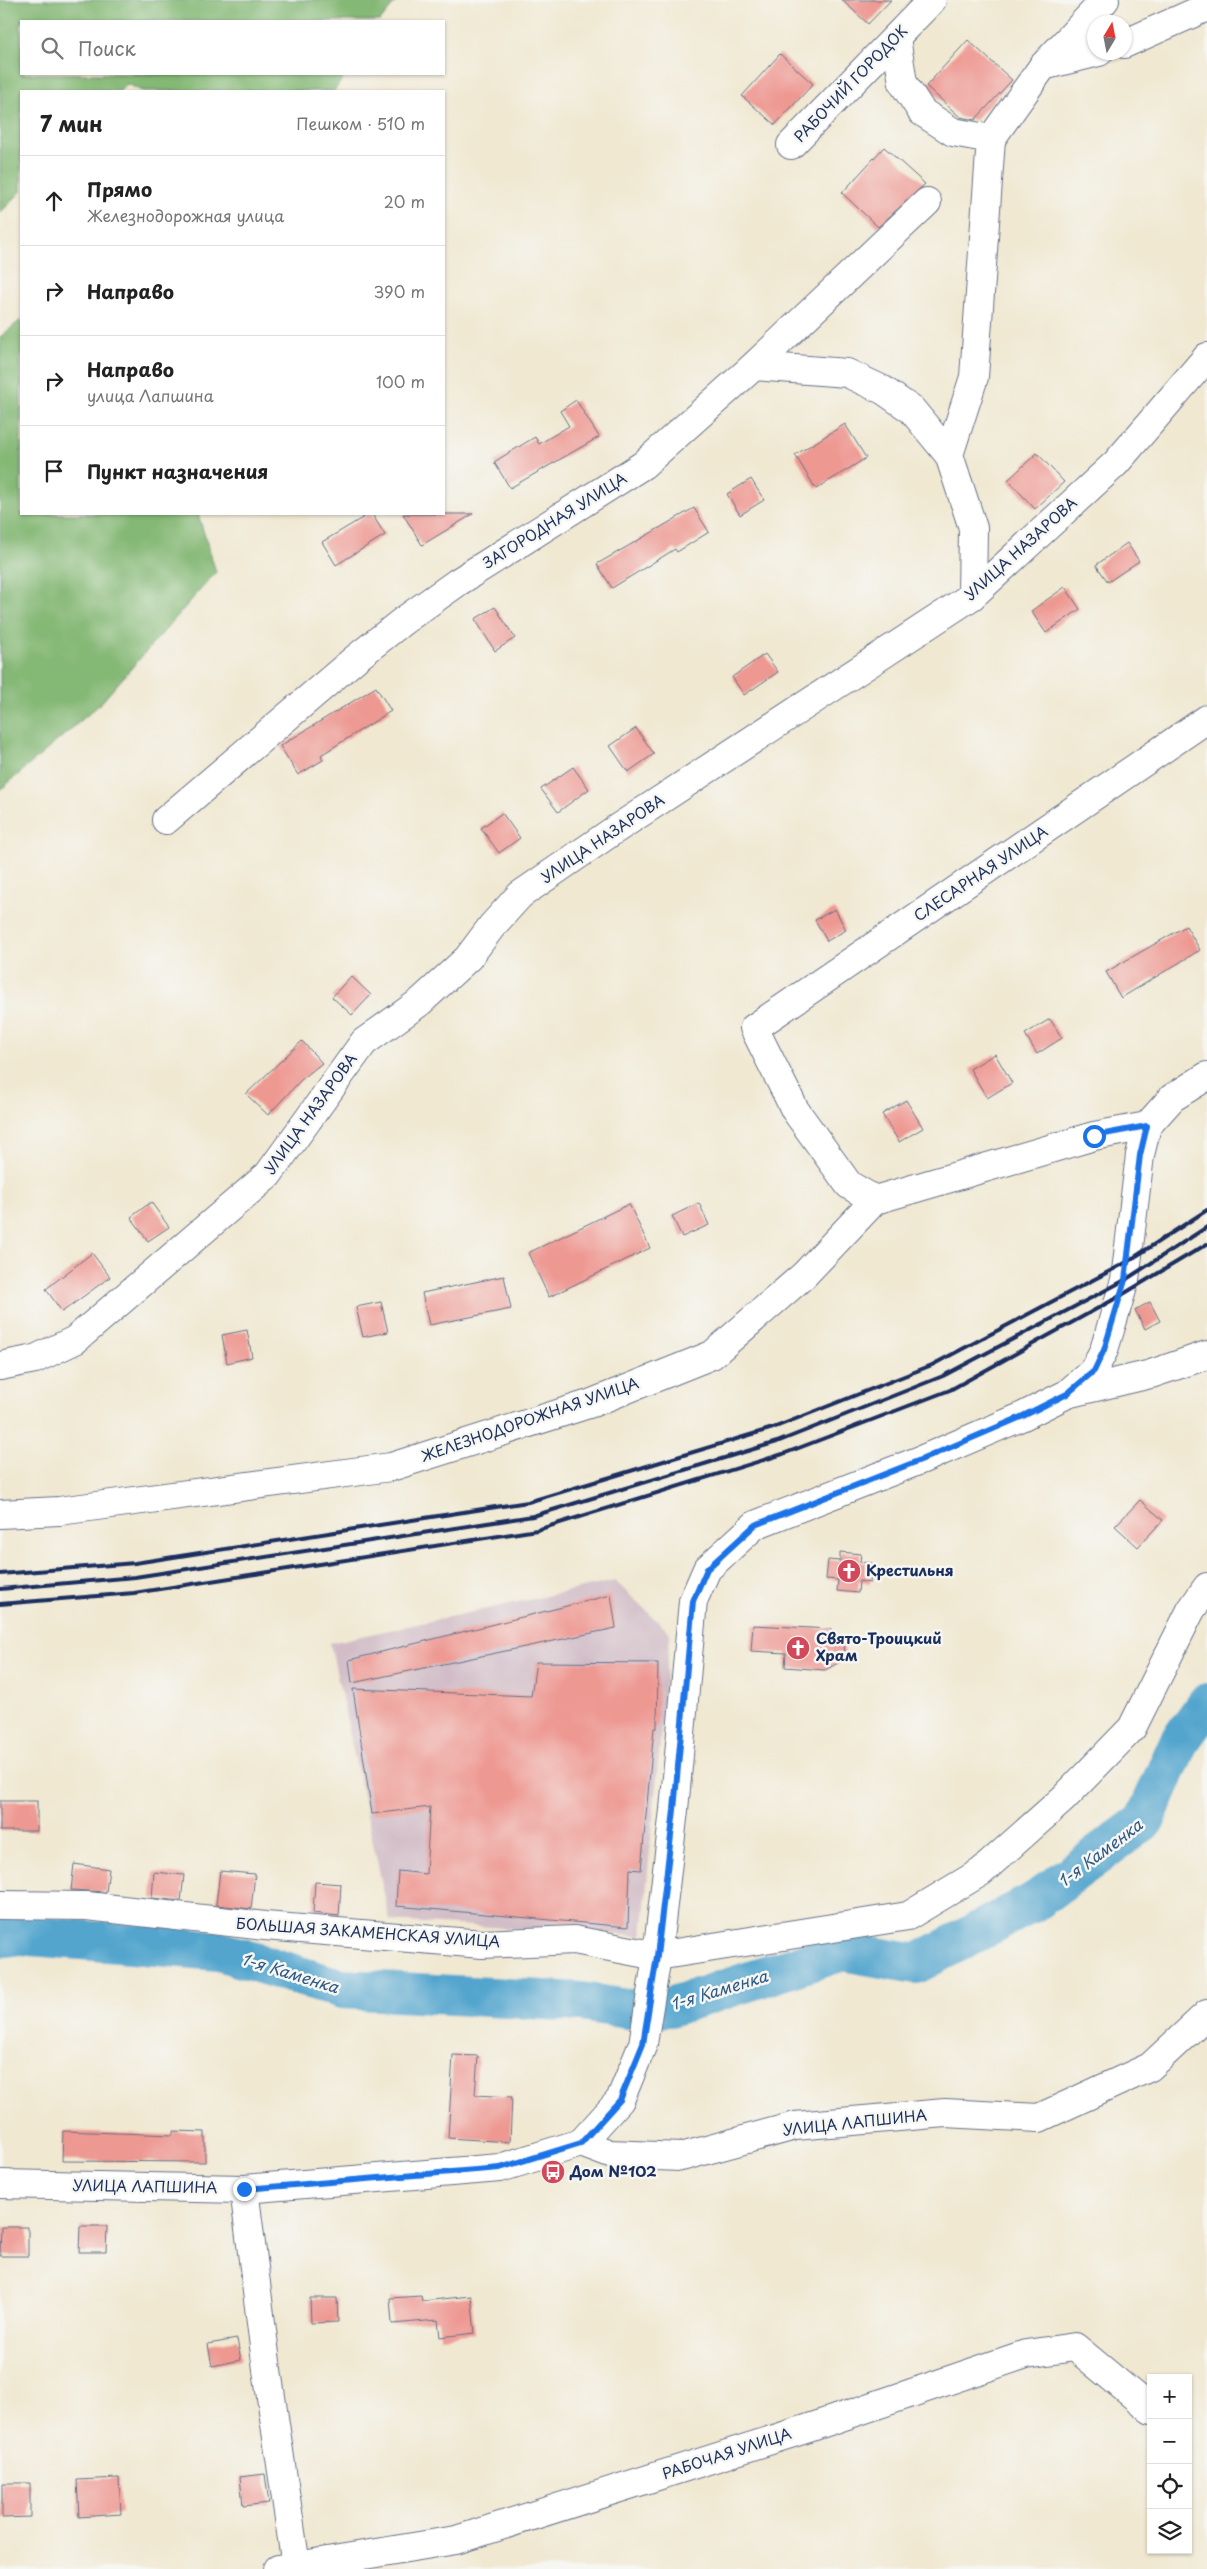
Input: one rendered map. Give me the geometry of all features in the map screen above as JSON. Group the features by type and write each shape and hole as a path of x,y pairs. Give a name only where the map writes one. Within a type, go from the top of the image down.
{"street":[{"name":"РАБОЧИЙ ГОРОДОК","path":"791,145 932,0"},
{"path":"949,455 974,377 991,139 1043,66 1105,0"},
{"path":"1132,40 1207,7"},
{"path":"896,38 903,83 922,112 953,132 991,139"},
{"path":"1043,66 1087,55"},
{"name":"ЗАГОРОДНАЯ УЛИЦА","path":"166,820 355,659 403,621 458,582 643,466 754,366 926,202"},
{"name":"УЛИЦА НАЗАРОВА","path":"0,1366 36,1359 75,1340 268,1175 364,1042 420,1002 468,958 492,926 520,896 613,831 972,596 1116,463 1207,357"},
{"path":"754,366 846,373 883,390 912,410 949,455 973,528 972,596"},
{"name":"СЛЕСАРНАЯ УЛИЦА","path":"875,1200 849,1185 795,1110 754,1028 1207,719"},
{"path":"1067,1394 1094,1371 1104,1350 1125,1280 1140,1155 1147,1126 1172,1098 1207,1076"},
{"path":"875,1200 1094,1136 1147,1126"},
{"name":"ЖЕЛЕЗНОДОРОЖНАЯ УЛИЦА","path":"0,1514 59,1511 391,1467 592,1403 712,1355 804,1275 875,1200"},
{"path":"581,2143 620,2100 643,2044 657,1956 682,1740 693,1601 707,1569 755,1525 923,1459 1067,1394 1151,1374 1207,1355"},
{"name":"БОЛЬШАЯ ЗАКАМЕНСКАЯ УЛИЦА","path":"0,1905 87,1906 265,1926 482,1944 574,1940 657,1956 908,1916 981,1872 1063,1800 1132,1728 1191,1610 1207,1587"},
{"name":"УЛИЦА ЛАПШИНА","path":"0,2184 244,2189 500,2168 581,2143 610,2154 681,2157 795,2126 945,2113 1039,2118 1150,2067 1207,2014"},
{"path":"244,2189 287,2568"},
{"name":"РАБОЧАЯ УЛИЦА","path":"287,2568 456,2540 809,2428 1026,2354 1075,2347 1147,2407"}],"shaded area":[{"path":"615,1581 670,1633 642,1936 390,1921 330,1643"}],"green space":[{"path":"0,0 397,0 381,20 20,20 20,75 345,75 335,90 140,90 127,84 121,90 20,90 20,193 0,213"},
{"path":"20,321 20,515 198,515 216,572 99,705 0,790 0,337"}],"building":[{"path":"842,0 891,0 868,24"},
{"path":"968,40 1012,80 975,120 960,117 926,86"},
{"path":"780,54 813,84 775,125 742,96"},
{"path":"884,147 925,184 878,227 842,193"},
{"path":"576,400 599,437 510,488 494,462 535,437 539,444 569,426 560,411"},
{"path":"845,424 866,458 816,489 795,455"},
{"path":"1037,453 1064,482 1035,509 1008,480"},
{"path":"751,479 764,500 740,515 727,494"},
{"path":"694,508 709,532 677,552 675,549 612,588 597,564"},
{"path":"473,514 422,545 404,515"},
{"path":"367,515 373,515 385,535 336,565 322,542"},
{"path":"1127,543 1139,561 1108,582 1096,565"},
{"path":"1065,587 1080,609 1046,633 1031,611"},
{"path":"495,607 515,638 495,651 475,619"},
{"path":"765,654 778,672 744,695 732,677"},
{"path":"376,687 391,711 321,755 323,760 298,775 280,746"},
{"path":"636,728 654,754 628,772 610,746"},
{"path":"573,767 589,789 558,812 541,789"},
{"path":"502,813 520,838 499,853 481,828"},
{"path":"835,909 846,930 827,941 815,920"},
{"path":"1186,926 1200,950 1121,998 1106,972"},
{"path":"351,976 371,995 352,1015 332,997"},
{"path":"1050,1019 1062,1038 1037,1054 1025,1034"},
{"path":"302,1041 322,1063 301,1080 268,1115 246,1094"},
{"path":"995,1054 1012,1083 987,1098 970,1069"},
{"path":"906,1100 923,1128 899,1142 882,1114"},
{"path":"151,1202 169,1227 148,1241 131,1217"},
{"path":"699,1203 709,1225 682,1237 672,1216"},
{"path":"629,1204 650,1248 549,1297 528,1253"},
{"path":"92,1253 110,1277 62,1312 46,1289"},
{"path":"504,1276 511,1309 429,1325 422,1293"},
{"path":"381,1302 388,1332 363,1337 356,1307"},
{"path":"1150,1302 1160,1321 1145,1329 1135,1310"},
{"path":"247,1330 252,1357 227,1363 222,1335"},
{"path":"1140,1500 1163,1520 1138,1547 1115,1526"},
{"name":"Крестильня","path":"840,1552 861,1554 860,1562 872,1563 870,1583 859,1581 858,1593 837,1591 838,1580 826,1579 828,1560 840,1561"},
{"path":"611,1595 616,1628 352,1683 349,1660"},
{"name":"Свято-Троицкий Храм","path":"753,1625 830,1629 844,1643 845,1656 840,1662 825,1670 785,1667 786,1653 751,1651"},
{"path":"536,1662 658,1663 657,1728 654,1728 641,1870 630,1869 628,1927 396,1906 398,1871 426,1874 430,1807 372,1814 353,1689 531,1696"},
{"path":"0,1801 37,1801 37,1831 0,1831"},
{"path":"74,1864 109,1869 106,1892 71,1890"},
{"path":"220,1871 255,1874 251,1909 216,1905"},
{"path":"154,1872 184,1875 181,1901 152,1898"},
{"path":"315,1882 341,1884 339,1916 313,1913"},
{"path":"453,2055 478,2056 475,2095 512,2097 510,2142 448,2138"},
{"path":"63,2131 173,2135 173,2131 205,2132 205,2162 62,2161"},
{"path":"80,2226 107,2226 106,2252 79,2252"},
{"path":"1,2227 28,2227 28,2256 0,2256"},
{"path":"421,2296 422,2301 471,2296 475,2333 440,2337 438,2320 392,2324 390,2298"},
{"path":"310,2298 337,2298 338,2322 311,2323"},
{"path":"237,2339 241,2360 212,2366 208,2344"},
{"path":"265,2474 269,2503 243,2506 240,2477"},
{"path":"119,2478 121,2514 79,2517 77,2480"},
{"path":"2,2483 30,2483 30,2517 2,2518"}],"waterway":[{"name":"1-я Каменка","path":"0,1938 18,1935 219,1951 342,1989 582,2002 627,2009 670,2007 843,1951 916,1964 1034,1902 1144,1821 1179,1742 1207,1703"}],"railway":[{"path":"0,1574 135,1563 528,1502 773,1428 932,1365 1127,1262 1207,1210"},
{"path":"0,1589 135,1577 533,1516 777,1442 943,1376 1125,1280 1207,1227"},
{"path":"0,1604 134,1593 537,1530 783,1454 950,1390 1120,1296 1207,1244"}],"place":[{"name":"Крестильня","path":"849,1571"},
{"name":"Свято-Троицкий Храм","path":"798,1648"},
{"name":"Дом №102","path":"553,2172"}],"route":[{"path":"244,2189 500,2168 581,2143 620,2100 643,2044 657,1956 682,1740 693,1601 707,1569 755,1525 923,1459 1021,1417 1067,1394 1094,1371 1104,1350 1125,1280 1140,1155 1147,1126 1094,1136"}]}
